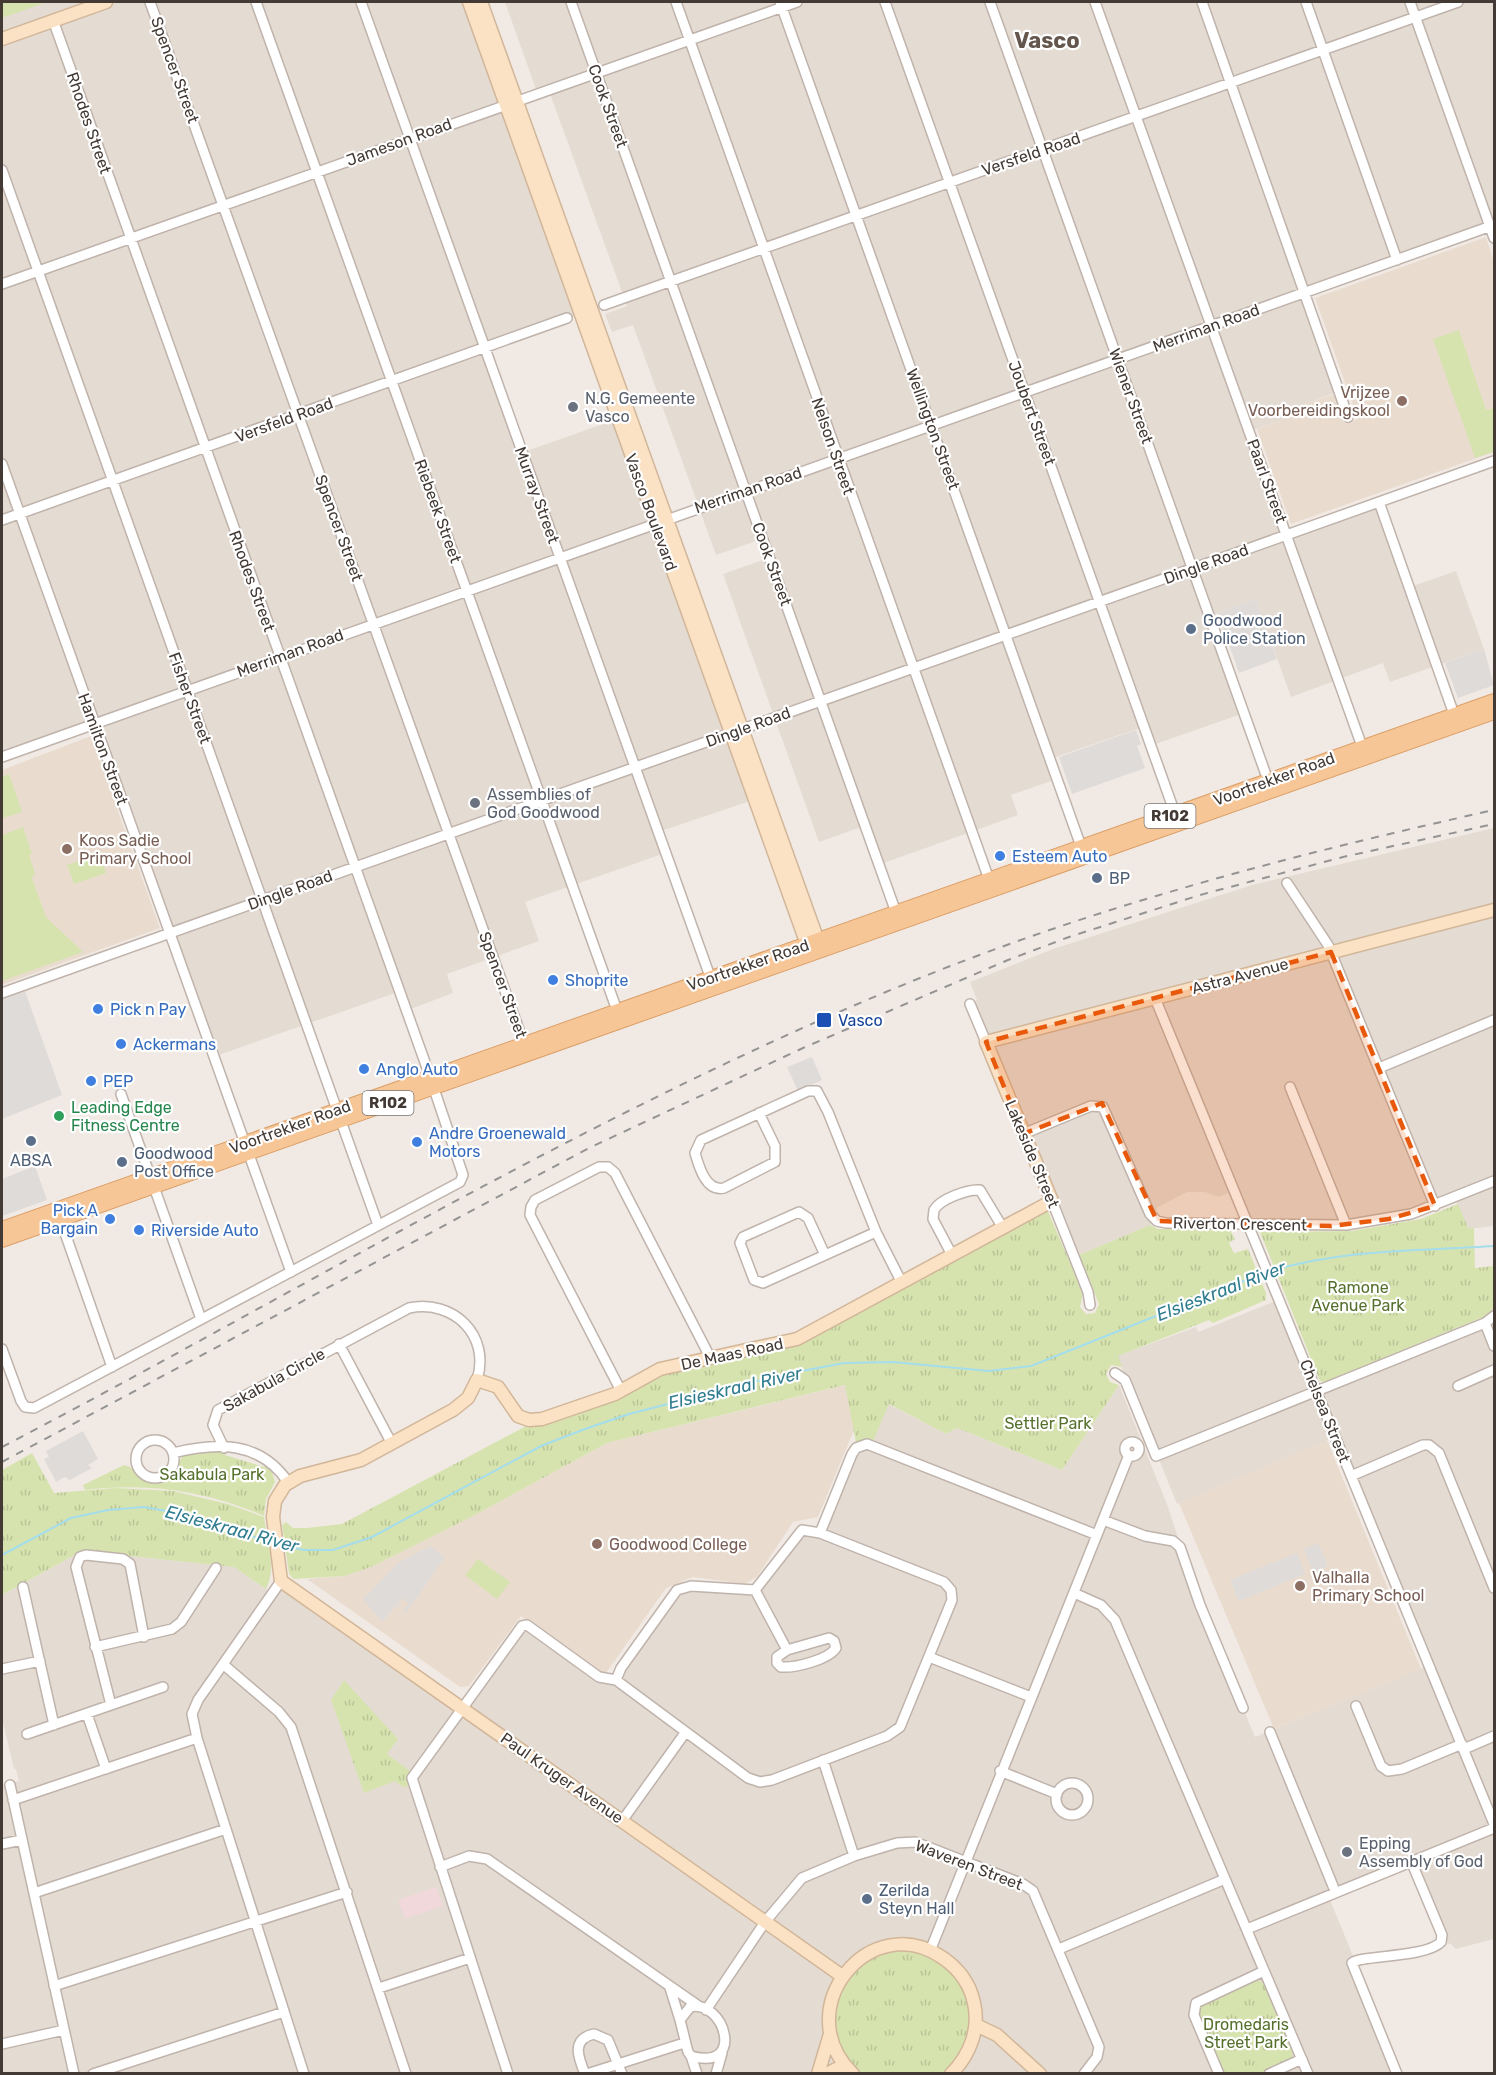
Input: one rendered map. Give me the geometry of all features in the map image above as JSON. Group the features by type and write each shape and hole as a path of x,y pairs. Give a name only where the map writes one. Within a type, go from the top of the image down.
{"main road":[{"name":"Voortrekker Road","path":"1456,720 1494,701"},
{"name":"Voortrekker Road","path":"2,1240 59,1215 153,1181 1364,752 1456,720 1494,712"},
{"name":"Voortrekker Road","path":"2,1229 59,1215"}],"street":[{"path":"2,39 106,2"},
{"name":"Spencer Street","path":"150,2 526,1049"},
{"name":"Riebeek Street","path":"256,2 619,1016"},
{"name":"Murray Street","path":"361,2 712,983"},
{"name":"Vasco Boulevard","path":"469,2 511,102"},
{"name":"Vasco Boulevard","path":"481,2 511,102 814,948"},
{"name":"Cook Street","path":"571,2 898,918"},
{"name":"Nelson Street","path":"676,2 991,885"},
{"name":"Jameson Road","path":"2,284 689,39 781,4 797,2"},
{"name":"Joubert Street","path":"885,2 1177,819"},
{"name":"Wiener Street","path":"990,2 1270,786"},
{"name":"Paarl Street","path":"1095,2 1364,752"},
{"path":"1202,2 1348,417"},
{"path":"1306,2 1397,260"},
{"path":"1410,2 1492,226 1494,238"},
{"name":"Versfeld Road","path":"604,305 1458,2"},
{"name":"Wellington Street","path":"781,4 1083,852"},
{"name":"Rhodes Street","path":"53,21 432,1082 463,1175 460,1182 378,1225"},
{"name":"Fisher Street","path":"2,170 378,1225"},
{"name":"Merriman Road","path":"2,756 1492,226"},
{"name":"Versfeld Road","path":"2,520 567,318"},
{"name":"Dingle Road","path":"2,993 1494,461"},
{"name":"Hamilton Street","path":"2,464 291,1272"},
{"path":"1379,502 1456,720"},
{"path":"1287,883 1331,952 1435,1206"},
{"name":"Astra Avenue","path":"986,1042 1494,910"},
{"name":"Chelsea Street","path":"1155,998 1494,1826"},
{"name":"Lakeside Street","path":"970,1004 1052,1201 1088,1292 1090,1305"},
{"path":"1378,1068 1494,1020"},
{"path":"1290,1087 1346,1225"},
{"path":"759,1113 775,1146 775,1162 724,1188 711,1186 696,1158 695,1150 698,1143 759,1113 808,1091 817,1091 828,1112 876,1232 902,1283"},
{"path":"121,1094 201,1319"},
{"name":"Riverton Crescent","path":"1023,1134 1091,1106 1100,1105 1108,1114 1154,1220 1166,1223 1346,1225 1389,1219 1435,1206 1494,1181"},
{"path":"621,1391 530,1215 535,1200 599,1167 608,1167 615,1173 711,1359"},
{"path":"952,1255 933,1219 934,1210 939,1204 971,1191 980,1190 1003,1228"},
{"name":"De Maas Road","path":"477,1380 494,1385 519,1416 533,1420 621,1391 660,1369 797,1340 1052,1201"},
{"path":"825,1255 808,1218 799,1212 743,1237 740,1244 751,1274 760,1284 825,1255 876,1232"},
{"path":"59,1215 112,1367"},
{"path":"2,1349 4,1362 21,1401 25,1407 32,1409 378,1225"},
{"name":"Sakabula Circle","path":"224,1448 213,1425 218,1410 409,1308 432,1306 456,1315 471,1329 479,1350 480,1366 477,1380 462,1405 357,1461 308,1473 288,1482"},
{"path":"1114,1373 1125,1380 1156,1456 1485,1323 1494,1316"},
{"path":"1485,1323 1494,1346"},
{"name":"Sakabula Circle","path":"339,1344 392,1444"},
{"path":"1458,1386 1494,1370"},
{"path":"151,1441 162,1442 173,1453 172,1467 162,1476 148,1476 138,1466 137,1453 151,1441"},
{"path":"820,1533 852,1454 860,1446 867,1444 1097,1535"},
{"path":"1351,1476 1423,1445 1434,1447 1439,1453 1494,1588"},
{"path":"173,1453 195,1448 249,1451 268,1458 288,1482 275,1501 273,1521 281,1581 194,1707 192,1714 197,1738 304,2073"},
{"path":"930,1951 1000,1771 1129,1455"},
{"path":"1103,1520 1145,1536 1173,1541 1180,1547 1200,1605 1243,1708"},
{"path":"508,2073 413,1786 414,1772 522,1626 527,1625 599,1677 616,1680 748,1778 760,1782 786,1776 887,1736 900,1727 952,1600 948,1586 807,1529 797,1533 761,1586 755,1590 691,1586 679,1588 621,1668 616,1680"},
{"path":"111,1705 76,1567 78,1559 86,1555 123,1559 130,1564 144,1637"},
{"path":"95,1647 144,1637 177,1626 216,1568"},
{"name":"Paul Kruger Avenue","path":"281,1581 842,1977"},
{"path":"23,1587 54,1725"},
{"path":"755,1590 786,1650"},
{"path":"1074,1593 1101,1605 1115,1620 1308,2073"},
{"path":"829,1638 836,1645 835,1651 827,1655 784,1668 777,1659 780,1653 786,1650 829,1638"},
{"path":"929,1657 1031,1697"},
{"path":"2,1669 40,1661"},
{"path":"224,1665 288,1722 406,2073"},
{"path":"27,1734 163,1688"},
{"path":"1356,1706 1381,1766 1388,1771 1402,1769 1494,1736"},
{"path":"87,1714 106,1769"},
{"path":"1270,1732 1335,1891"},
{"path":"622,1821 685,1733"},
{"path":"13,1800 197,1738"},
{"path":"823,1760 854,1856"},
{"path":"1000,1771 1057,1794"},
{"path":"10,1785 74,2073"},
{"path":"1247,1929 1494,1826"},
{"path":"34,1893 226,1829"},
{"path":"2,1844 22,1840"},
{"name":"Waveren Street","path":"703,2008 765,1922 802,1878 854,1856 906,1842 922,1844 1033,1891 1099,2047 1097,2057 1084,2073"},
{"path":"440,1867 469,1856 487,1859 670,1988 703,2008 718,2020 724,2031 726,2041 716,2073"},
{"path":"1397,2073 1353,1962 1358,1959 1390,1957 1434,1947 1441,1942 1442,1935 1412,1861"},
{"path":"1059,1949 1225,1879"},
{"path":"54,1986 347,1892"},
{"path":"819,2073 830,2033 830,2004 842,1977 859,1959 882,1948 906,1945 930,1951 950,1962 965,1980 975,2006 976,2025 968,2053 951,2073"},
{"path":"379,1988 470,1958"},
{"path":"1219,2073 1194,2015 1196,2002 1264,1971"},
{"path":"670,1988 684,2043 697,2073"},
{"path":"680,2020 687,2009 703,2008"},
{"path":"93,2073 284,2012"},
{"path":"976,2025 997,2035 1039,2073"},
{"path":"2,2044 64,2030"},
{"path":"830,2033 840,2057 852,2073"},
{"path":"622,2073 618,2064 608,2040 601,2035 592,2034 582,2039 578,2046 578,2054 586,2073 618,2064 684,2043"},
{"path":"691,2056 710,2058 722,2053"},
{"path":"1269,2073 1302,2060"},
{"path":"827,2073 840,2069 852,2073"}],"highlighted area":[{"path":"1331,952 1435,1206 1389,1219 1331,1226 1157,1221 1102,1103 1023,1134 986,1042"}],"shaded area":[{"path":"2,2 468,2 580,314 487,349 524,452 617,419 753,800 658,832 665,853 525,902 539,941 447,974 453,993 408,1010 401,991 213,1057 91,723 2,754"},
{"path":"505,2 1494,2 1494,226 1304,294 1338,392 1294,408 1296,415 1250,431 1287,534 1380,501 1410,587 1456,571 1484,649 1390,682 1383,663 1291,697 1256,599 1210,616 1244,713 1150,746 1143,727 1050,759 1057,779 1011,795 1018,815 878,865 864,826 819,842 723,574 768,558 762,539 716,555 633,325 612,332 605,314 627,306 548,88 537,92"},
{"name":"Vrijzee Voorbereidingskool","path":"1486,237 1494,262 1494,452 1291,524 1257,429 1295,415 1293,408 1335,394 1345,423 1358,419 1315,298"},
{"path":"1256,599 1277,659 1239,673 1218,613"},
{"path":"1484,649 1494,685 1458,698 1445,663"},
{"path":"1136,730 1141,744 1137,746 1145,768 1072,794 1059,757"},
{"name":"Koos Sadie Primary School","path":"91,736 160,928 2,985 2,770"},
{"path":"1494,828 1494,1226 1468,1229 1455,1199 1346,1226 1247,1225 1233,1191 1219,1197 1205,1192 1187,1192 1158,1207 1151,1225 1074,1257 971,1003 977,1000 970,982 1053,949 1252,885"},
{"path":"25,991 62,1095 2,1119 2,999"},
{"path":"812,1057 822,1080 798,1091 787,1067"},
{"path":"35,1166 47,1200 2,1216 2,1179"},
{"path":"1278,1300 1316,1391 1494,1315 1494,1939 1455,1949 1451,1944 1442,1942 1413,1862 1328,1895 1401,2073 2,2073 2,1785 19,1781 2,1718 2,1595 82,1551 234,1567 273,1594 282,1581 462,1706 523,1625 599,1676 615,1679 676,1590 750,1591 794,1535 819,1532 851,1454 871,1444 888,1404 946,1434 957,1428 1062,1470 1119,1385 1168,1507 1200,1605 1255,1737 1430,1665 1335,1437 1177,1504 1117,1356 1196,1327 1198,1332"},
{"name":"Goodwood College","path":"846,1385 854,1430 818,1517 793,1522 757,1577 744,1584 693,1577 666,1588 604,1676 521,1616 469,1686 460,1687 307,1579 345,1576 371,1567 475,1515 607,1443"},
{"path":"83,1431 98,1459 88,1465 92,1468 70,1480 65,1477 56,1482 44,1459 49,1457 46,1451"},
{"name":"Valhalla Primary School","path":"1327,1440 1421,1669 1274,1729 1179,1503"},
{"path":"1318,1543 1328,1566 1313,1572 1304,1549"},
{"path":"430,1546 445,1557 406,1613 403,1611 409,1603 402,1598 398,1604 400,1608 396,1606 382,1622 363,1599 398,1563"},
{"path":"1297,1553 1305,1574 1239,1601 1230,1580"},
{"path":"436,1887 443,1906 405,1919 398,1900"}],"green space":[{"path":"2,2 47,2 2,18"},
{"path":"1459,330 1486,410 1494,408 1494,452 1475,458 1433,339"},
{"path":"9,774 22,812 3,818 2,777"},
{"path":"23,827 32,854 29,855 35,873 32,878 46,917 83,952 2,981 2,835"},
{"path":"99,854 106,873 74,884 67,865"},
{"name":"Ramone Avenue Park","path":"1458,1204 1468,1228 1474,1228 1475,1268 1494,1266 1494,1308 1486,1316 1325,1382 1320,1381 1260,1232 1352,1231 1421,1219"},
{"name":"Settler Park","path":"1047,1209 1083,1293 1080,1307 1086,1314 1095,1313 1099,1304 1079,1255 1150,1225 1158,1229 1230,1230 1235,1239 1229,1243 1234,1253 1248,1249 1266,1293 1266,1300 1213,1323 1209,1320 1118,1356 1122,1367 1111,1365 1106,1374 1110,1382 1119,1385 1062,1470 957,1428 946,1434 889,1404 873,1441 863,1440 856,1443 845,1385 607,1443 475,1515 371,1567 345,1576 293,1579 289,1573 282,1525 286,1522 293,1528 342,1524 528,1425 616,1400 669,1371 795,1344"},
{"name":"Sakabula Park","path":"211,1450 225,1451 225,1455 271,1469 275,1482 266,1499 264,1516 221,1500 176,1491 131,1487 85,1490 83,1485 124,1465 130,1467 148,1482 162,1482 170,1476 184,1455"},
{"path":"32,1453 54,1493 116,1488 173,1491 228,1504 264,1517 271,1563 266,1589 234,1567 82,1551 2,1595 2,1470"},
{"path":"478,1559 510,1582 497,1599 465,1575"},
{"path":"344,1680 398,1739 387,1754 410,1771 409,1786 403,1787 395,1781 364,1793 331,1700"},
{"path":"908,1951 929,1957 947,1969 960,1983 968,2000 970,2019 968,2038 959,2056 944,2073 861,2074 845,2055 837,2035 835,2015 840,1995 850,1977 865,1963 884,1954"},
{"name":"Dromedaris Street Park","path":"1255,1980 1262,1982 1265,1986 1293,2050 1292,2058 1261,2073 1223,2074 1199,2017 1199,2008"}],"waterway":[{"name":"Elsieskraal River","path":"1271,1271 1354,1255 1494,1246"},
{"name":"Elsieskraal River","path":"281,1545 304,1550 333,1550 372,1537 541,1446 629,1414 781,1375 844,1363 893,1362 989,1371 1031,1366 1266,1272"},
{"name":"Elsieskraal River","path":"2,1555 71,1518 108,1510 144,1507 188,1515 272,1543"}],"railway":[{"path":"2,1447 556,1148 782,1037 898,987 1044,932 1192,885 1342,845 1494,810"},
{"path":"2,1462 589,1148 803,1048 1008,960 1069,937 1200,895 1343,857 1494,824"}],"place":[{"name":"Vrijzee Voorbereidingskool","path":"1402,401"},
{"name":"N.G. Gemeente Vasco","path":"573,407"},
{"name":"Goodwood Police Station","path":"1191,629"},
{"name":"Assemblies of God Goodwood","path":"475,803"},
{"name":"Koos Sadie Primary School","path":"67,849"},
{"name":"Esteem Auto","path":"1000,856"},
{"name":"BP","path":"1097,878"},
{"name":"Shoprite","path":"553,980"},
{"name":"Pick n Pay","path":"98,1009"},
{"name":"Vasco","path":"824,1020"},
{"name":"Ackermans","path":"121,1044"},
{"name":"Anglo Auto","path":"364,1069"},
{"name":"PEP","path":"91,1081"},
{"name":"Leading Edge Fitness Centre","path":"59,1116"},
{"name":"ABSA","path":"31,1141"},
{"name":"Andre Groenewald Motors","path":"417,1142"},
{"name":"Goodwood Post Office","path":"122,1162"},
{"name":"Pick A Bargain","path":"110,1219"},
{"name":"Riverside Auto","path":"139,1230"},
{"name":"Goodwood College","path":"597,1544"},
{"name":"Valhalla Primary School","path":"1300,1586"},
{"name":"Epping Assembly of God","path":"1347,1852"},
{"name":"Zerilda Steyn Hall","path":"867,1899"}],"district":[{"name":"Vasco","path":"1047,40"}]}
